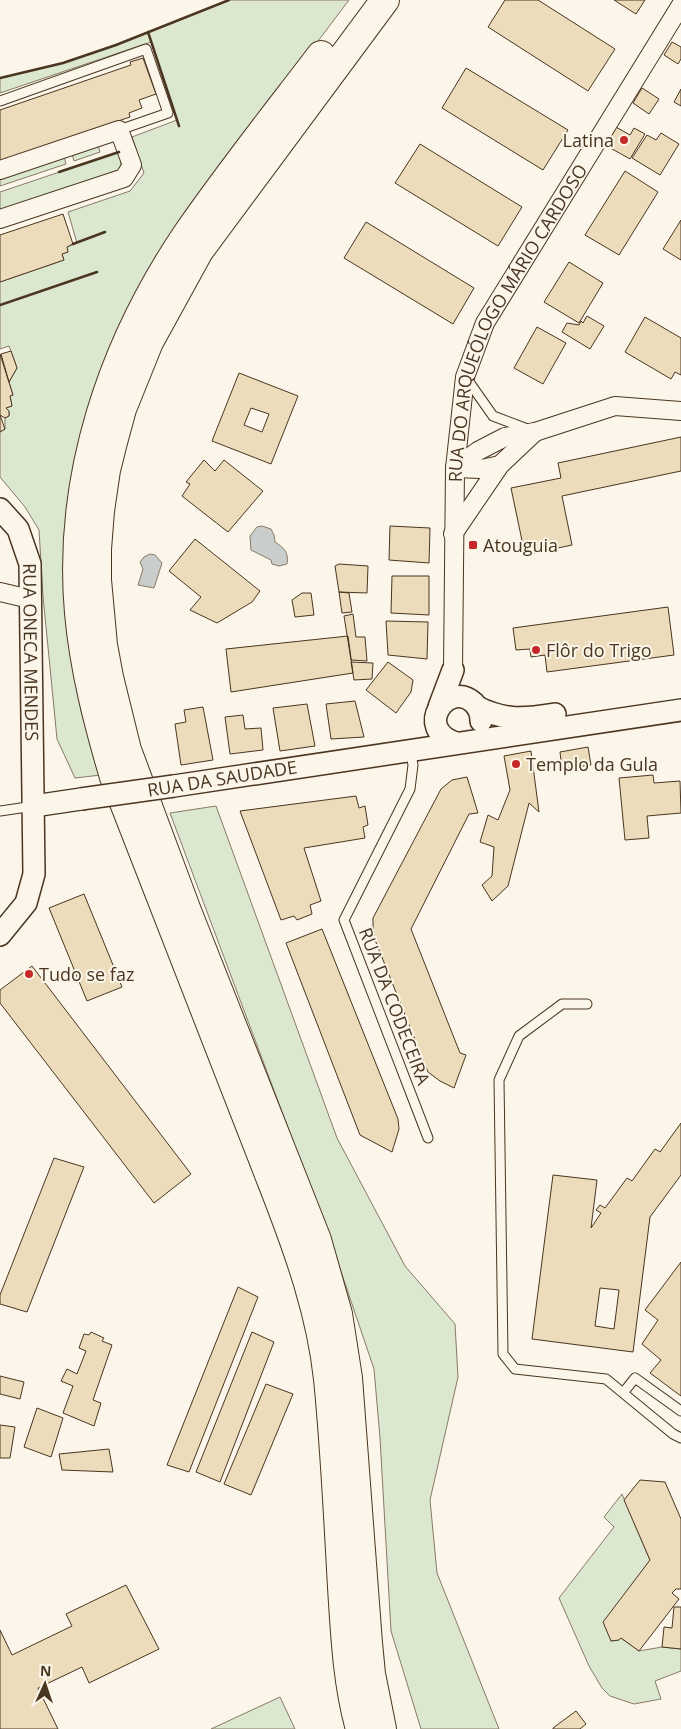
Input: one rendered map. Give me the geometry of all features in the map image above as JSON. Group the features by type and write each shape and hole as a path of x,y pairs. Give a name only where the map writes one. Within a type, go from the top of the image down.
{"highway":[{"path":"360,1729 350,1680 344,1629 328,1378 318,1315 301,1260 275,1190 114,777 95,709 88,675 79,612 77,579 79,524 94,434 103,401 115,370 145,305 186,235 362,0"},
{"path":"382,1729 368,1643 348,1378 338,1314 316,1240 186,911 127,750 103,646 97,572 100,511 106,470 122,409 148,342 199,251 385,0"}],"street":[{"name":"RUA DO ARQUEÓLOGO MÁRIO CARDOSO","path":"437,711 453,670 454,468 465,377 485,323 681,5"},
{"path":"0,170 119,130 132,166 124,178 0,219"},
{"path":"454,468 478,451 505,437 535,432 615,406 681,411"},
{"path":"453,534 500,464 535,432"},
{"path":"454,468 481,469 500,464"},
{"name":"RUA ONECA MENDES","path":"0,509 18,529 30,564 34,806 34,874 26,903 0,935"},
{"path":"0,592 30,599"},
{"path":"437,711 436,725 440,734 447,740 461,742 473,737 479,731 481,715 453,670"},
{"path":"410,749 445,701 454,697 463,697 491,714 509,718 541,716 681,696"},
{"name":"RUA DA SAUDADE","path":"34,806 681,710"}],"lane":[{"path":"0,101 146,49 168,113 119,130"},
{"path":"465,377 493,416 535,432"},
{"name":"RUA DA CODECEIRA","path":"410,749 412,765 410,789 344,920 428,1138"},
{"path":"0,811 34,806"},
{"path":"587,1004 562,1004 519,1036 499,1080 503,1354 515,1369 606,1379 673,1434 681,1438"},
{"path":"623,1393 635,1378 681,1411"}],"green space":[{"path":"229,0 349,0 194,205 105,362 79,442 69,506 65,605 81,711 101,775 75,778 57,739 43,596 39,530 25,507 0,477 0,432 5,429 5,418 9,416 9,411 6,408 12,406 10,396 13,395 9,382 17,368 9,346 0,349 0,282 64,260 62,254 68,252 67,247 77,243 68,212 130,191 144,173 132,137 177,120 151,42 0,93 0,78 63,63 116,45"},
{"path":"98,145 100,152 74,161 72,154"},
{"path":"119,152 121,163 117,174 0,212 0,192"},
{"path":"64,157 66,164 0,186 0,178"},
{"path":"216,806 337,1138 405,1266 455,1324 458,1377 430,1500 437,1573 499,1729 421,1729 391,1631 380,1438 374,1369 333,1248 170,813"},
{"path":"622,1494 650,1560 611,1641 621,1638 639,1651 662,1647 681,1649 681,1671 655,1681 661,1699 634,1704 610,1696 602,1688 589,1666 559,1598 614,1527 604,1517"},
{"path":"280,1697 295,1729 211,1729"}],"shaded area":[{"path":"262,526 271,529 275,542 286,553 287,564 279,566 272,564 271,560 251,550 250,536 257,527"},
{"path":"150,554 155,555 162,563 154,588 138,585 143,569 140,562"}],"building":[{"path":"505,0 538,0 615,49 588,91 488,27"},
{"path":"614,0 645,0 636,14"},
{"path":"672,42 681,47 681,59 678,64 664,55"},
{"path":"143,58 156,94 139,100 142,108 129,113 130,117 0,161 0,110 131,65 130,62"},
{"path":"466,68 568,130 543,170 442,108"},
{"path":"642,88 659,99 649,114 633,103"},
{"path":"681,89 681,106 674,102"},
{"name":"Latina","path":"616,127 630,135 634,128 645,134 630,159 605,145"},
{"path":"661,133 679,144 660,175 632,158 647,135 656,140"},
{"path":"420,144 522,207 498,246 395,183"},
{"path":"625,171 658,192 619,255 585,235"},
{"path":"63,214 73,244 67,247 68,252 62,254 64,260 0,282 0,235"},
{"path":"681,220 681,260 663,249"},
{"path":"366,222 474,288 453,324 344,258"},
{"path":"569,262 603,283 579,323 544,302"},
{"path":"587,316 604,326 590,349 562,332 567,323 579,325 581,321 583,323"},
{"path":"645,317 681,338 681,375 675,372 671,379 625,352"},
{"path":"537,327 566,343 543,384 514,368"},
{"path":"11,351 17,368 9,382 1,354"},
{"path":"0,354 13,395 10,396 12,406 6,408 9,411 9,416 5,418 0,415"},
{"path":"239,373 298,396 271,464 212,441","holes":["251,408 269,414 262,432 244,425"]},
{"path":"0,415 5,429 0,432"},
{"path":"681,437 681,471 562,496 572,545 525,555 511,488 561,478 558,463"},
{"path":"204,460 215,471 224,460 263,491 228,532 182,496 190,484 186,482"},
{"path":"390,526 430,528 429,563 389,560"},
{"path":"195,539 260,591 252,602 217,623 190,610 201,597 169,571"},
{"path":"339,564 368,566 367,593 339,592 335,566"},
{"path":"392,576 429,576 429,615 391,613"},
{"path":"339,592 349,593 352,612 342,613"},
{"path":"302,593 311,593 314,615 295,617 292,600"},
{"path":"668,607 674,655 547,672 545,655 531,657 530,649 516,650 513,628"},
{"path":"353,614 356,637 365,637 367,661 351,660 344,616"},
{"path":"386,621 428,622 427,659 388,655"},
{"path":"348,636 353,673 231,692 226,649"},
{"path":"351,662 373,663 372,679 354,680"},
{"path":"388,662 413,680 411,692 396,713 366,690"},
{"path":"355,701 364,737 331,739 326,704"},
{"path":"307,704 315,746 280,751 273,708"},
{"path":"203,707 213,760 181,765 175,724 186,722 184,710"},
{"path":"243,715 245,729 261,728 263,750 230,754 225,717"},
{"path":"588,747 591,765 562,769 560,752"},
{"path":"531,751 539,812 529,803 508,886 492,901 482,885 492,876 494,847 480,842 488,815 498,820 510,790 504,756"},
{"path":"653,775 654,783 680,781 681,813 647,816 649,838 625,840 619,778"},
{"path":"467,777 478,813 469,814 411,929 460,1053 466,1055 454,1088 428,1072 375,940 373,918 441,789 452,780"},
{"path":"356,796 359,808 365,806 368,825 363,827 365,838 304,848 321,901 310,905 312,914 297,920 294,916 281,920 240,811"},
{"path":"84,894 122,987 87,1001 49,908"},
{"path":"322,929 398,1119 399,1129 392,1152 360,1135 286,943"},
{"path":"32,966 191,1174 154,1203 0,1003 0,990"},
{"path":"681,1123 681,1175 650,1217 633,1352 532,1339 553,1175 597,1180 591,1228 601,1213 596,1210 600,1205 605,1208 627,1178 632,1181 655,1149 660,1152","holes":["600,1288 619,1290 614,1329 595,1326"]},
{"path":"54,1158 84,1167 27,1312 0,1304 0,1295"},
{"path":"681,1262 681,1396 650,1373 661,1360 642,1344 658,1320 645,1310"},
{"path":"238,1287 258,1297 189,1472 167,1465"},
{"path":"91,1332 104,1338 102,1341 112,1345 93,1400 101,1403 94,1426 63,1413 73,1386 61,1381 67,1369 77,1374 86,1351 79,1348 84,1334 89,1335"},
{"path":"252,1332 274,1342 220,1482 196,1472"},
{"path":"0,1376 24,1382 20,1399 0,1394"},
{"path":"266,1384 293,1394 251,1495 224,1484"},
{"path":"37,1408 63,1418 51,1457 24,1447"},
{"path":"0,1425 15,1427 10,1458 0,1458"},
{"path":"109,1449 113,1472 62,1470 59,1454"},
{"path":"640,1480 665,1482 681,1519 681,1589 676,1589 672,1593 679,1599 639,1651 621,1638 611,1641 603,1622 650,1560 624,1500"},
{"path":"126,1585 159,1649 89,1683 82,1667 38,1688 58,1729 0,1729 0,1630 12,1655 72,1626 66,1614"},
{"path":"674,1607 681,1607 681,1649 662,1647 664,1627 672,1628"},
{"path":"576,1711 586,1724 580,1729 553,1729 553,1728"}],"wall":[{"path":"0,78 63,63 116,45 229,0"},
{"path":"148,32 179,126"},
{"path":"59,172 119,152"},
{"path":"73,244 105,232"},
{"path":"0,305 97,272"}],"place":[{"name":"Latina","path":"624,140"},
{"name":"Atouguia","path":"473,545"},
{"name":"Flôr do Trigo","path":"536,650"},
{"name":"Templo da Gula","path":"516,764"},
{"name":"Tudo se faz","path":"29,974"}]}
